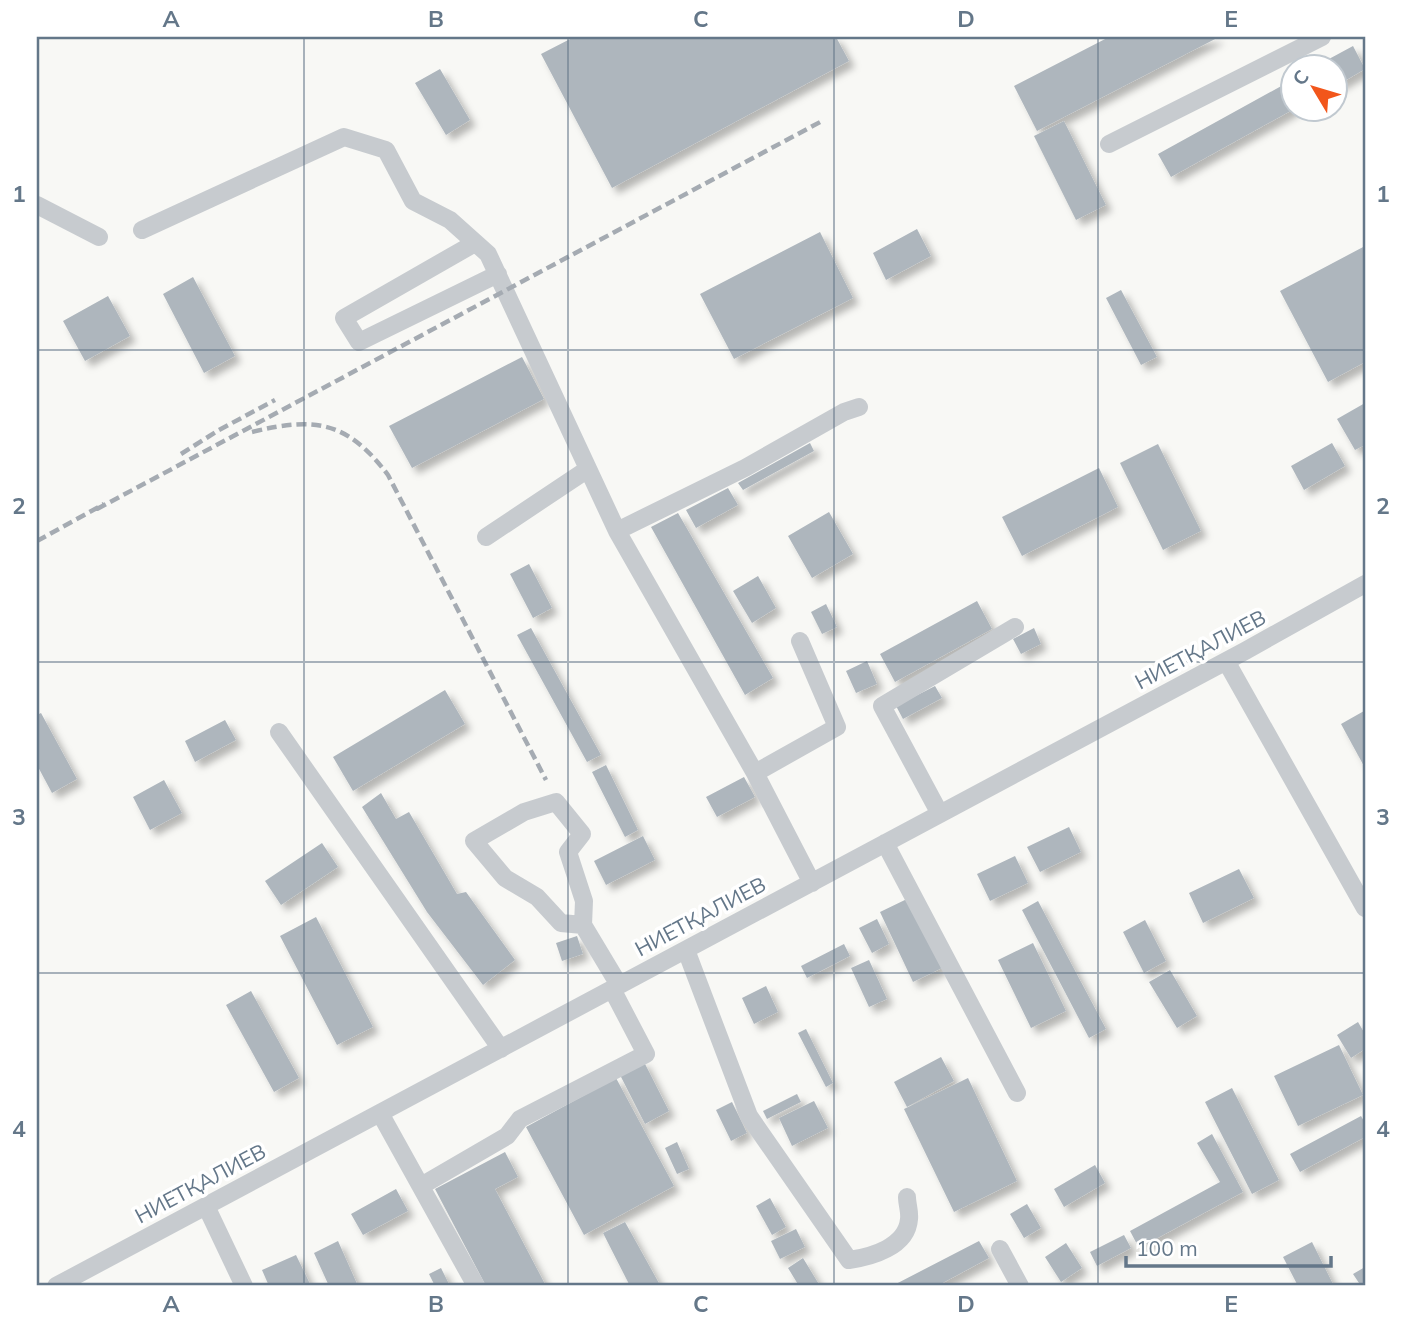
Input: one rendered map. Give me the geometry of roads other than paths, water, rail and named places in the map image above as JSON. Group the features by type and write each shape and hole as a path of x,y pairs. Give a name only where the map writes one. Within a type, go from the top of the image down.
{"street":[{"path":"1109,144 1322,37"},
{"path":"142,230 344,137 386,150 413,201 450,220 488,254 617,531 755,773 812,883"},
{"path":"37,205 99,237"},
{"path":"475,243 344,318 359,342 498,274"},
{"path":"617,531 745,468 844,412 859,407"},
{"path":"486,537 588,469"},
{"name":"НИЕТҚАЛИЕВ","path":"56,1286 1226,661 1365,584"},
{"path":"940,814 882,706 1015,627"},
{"path":"755,773 837,727 800,641"},
{"path":"1226,661 1365,908"},
{"path":"279,732 501,1049"},
{"path":"421,1186 507,1136 520,1119 646,1054 616,987 583,925 584,901 568,852 582,834 556,802 524,812 474,841 505,878 537,897 561,923 583,925"},
{"path":"885,843 1017,1093"},
{"path":"686,950 749,1116 849,1261 874,1256 900,1239 910,1221 907,1197"},
{"path":"380,1113 476,1286"},
{"path":"206,1206 244,1286"},
{"path":"1000,1249 1020,1286"}],"railway":[{"path":"97,509 824,120"},
{"path":"181,454 275,400"},
{"path":"252,432 295,425 329,428 344,434 373,457 388,475 546,780"},
{"path":"37,541 104,504"}]}
